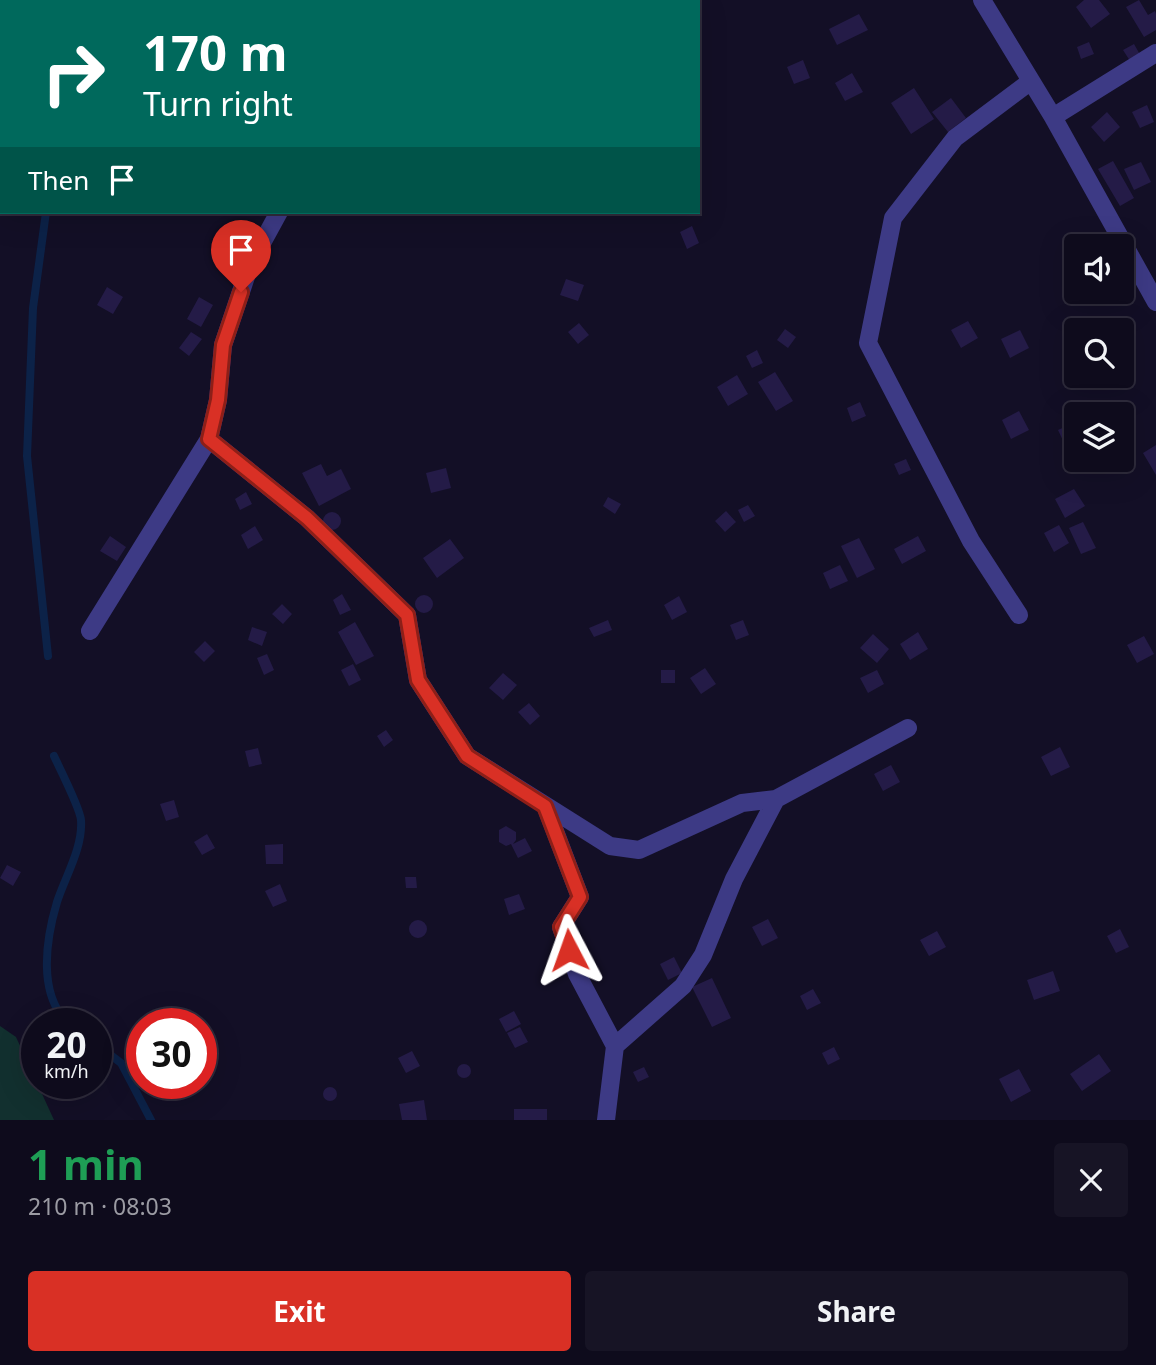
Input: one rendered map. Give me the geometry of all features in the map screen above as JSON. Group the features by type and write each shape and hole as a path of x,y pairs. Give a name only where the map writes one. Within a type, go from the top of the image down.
{"street":[{"path":"982,0 1053,117 1156,302"},
{"path":"1053,117 1156,53"},
{"path":"1019,615 971,541 868,343 893,218 955,138 1031,81"},
{"path":"90,631 209,439 218,400 223,345 250,265 278,214"},
{"path":"209,439 307,518 407,615 418,680 467,756 610,846 639,850 742,803 776,799 908,728"},
{"path":"615,1046 683,986 703,955 734,879 776,799"},
{"path":"545,806 580,897 561,927 576,974 615,1046 606,1120"}],"green space":[{"path":"0,1026 16,1037 21,1048 21,1099 44,1099 54,1120 0,1120"}],"building":[{"path":"1084,0 1099,0 1110,14 1091,28 1076,7"},
{"path":"1139,0 1148,15 1155,11 1156,14 1156,30 1144,37 1126,7"},
{"path":"859,14 868,30 837,45 829,29"},
{"path":"1089,42 1094,54 1081,59 1077,47"},
{"path":"1134,44 1142,58 1132,64 1123,50"},
{"path":"803,60 810,78 794,84 787,67"},
{"path":"852,73 863,92 845,101 835,83"},
{"path":"914,88 934,119 911,134 891,103"},
{"path":"951,98 966,118 948,132 932,112"},
{"path":"1147,105 1154,122 1140,128 1132,112"},
{"path":"1107,112 1120,127 1104,142 1091,127"},
{"path":"1113,161 1134,198 1120,206 1098,169"},
{"path":"1141,162 1151,182 1134,190 1124,169"},
{"path":"692,226 699,243 687,249 680,232"},
{"path":"566,279 584,285 578,301 560,295"},
{"path":"107,287 123,297 113,314 97,305"},
{"path":"199,297 213,305 201,327 187,319"},
{"path":"968,321 978,338 961,348 951,330"},
{"path":"579,323 589,335 578,344 568,332"},
{"path":"785,329 796,337 788,348 777,340"},
{"path":"1020,330 1029,348 1010,358 1001,339"},
{"path":"191,332 202,339 189,356 179,348"},
{"path":"757,350 763,363 752,368 746,356"},
{"path":"775,372 793,401 776,411 758,382"},
{"path":"737,375 748,394 728,406 717,387"},
{"path":"860,402 866,416 852,422 847,408"},
{"path":"1019,411 1029,430 1011,439 1002,420"},
{"path":"1064,427 1064,443 1058,430"},
{"path":"1156,445 1156,475 1143,453"},
{"path":"906,459 911,470 899,475 894,464"},
{"path":"321,464 327,476 341,469 351,489 319,506 302,473"},
{"path":"446,468 451,488 431,493 426,473"},
{"path":"1074,489 1085,506 1065,518 1055,499"},
{"path":"246,492 252,504 240,510 235,499"},
{"path":"608,497 621,504 615,514 603,506"},
{"path":"748,505 755,516 744,522 738,510"},
{"path":"726,511 736,522 725,532 715,521"},
{"path":"328,512 336,512 341,521 339,528 328,530 323,525 323,517"},
{"path":"1083,522 1096,548 1081,554 1069,528"},
{"path":"1059,525 1069,543 1054,552 1044,533"},
{"path":"255,526 263,540 248,549 241,535"},
{"path":"110,536 126,547 117,561 100,551"},
{"path":"918,536 926,551 902,564 894,549"},
{"path":"859,538 875,569 857,578 841,546"},
{"path":"450,539 464,558 437,578 423,558"},
{"path":"840,565 848,581 830,589 823,573"},
{"path":"342,594 351,610 340,615 333,600"},
{"path":"424,595 430,598 433,604 430,610 424,613 418,610 415,604 418,598"},
{"path":"679,596 687,612 672,620 664,605"},
{"path":"282,604 292,614 283,624 272,614"},
{"path":"608,620 612,630 594,637 589,628"},
{"path":"743,620 749,635 736,640 730,625"},
{"path":"355,622 374,656 356,665 338,632"},
{"path":"252,627 267,632 262,646 248,640"},
{"path":"918,632 928,649 910,660 900,644"},
{"path":"873,634 889,649 877,663 860,648"},
{"path":"1144,636 1154,654 1137,663 1127,645"},
{"path":"205,641 215,651 204,662 194,652"},
{"path":"267,654 274,670 264,675 257,658"},
{"path":"353,664 361,680 349,686 341,670"},
{"path":"705,668 716,684 701,694 690,678"},
{"path":"661,670 675,670 675,683 661,683"},
{"path":"877,670 884,684 868,693 860,678"},
{"path":"503,673 517,685 503,700 489,688"},
{"path":"529,703 540,716 530,725 518,712"},
{"path":"386,730 393,740 384,747 377,736"},
{"path":"1060,747 1070,767 1051,776 1041,757"},
{"path":"258,748 262,764 249,767 245,751"},
{"path":"891,765 900,782 883,791 874,774"},
{"path":"174,800 179,817 166,821 160,804"},
{"path":"506,826 516,832 513,844 525,838 532,851 518,858 511,844 506,846 499,842 499,830"},
{"path":"207,834 215,848 202,855 194,842"},
{"path":"283,844 283,864 266,864 265,845"},
{"path":"7,865 21,872 13,886 0,878"},
{"path":"405,877 416,877 417,888 406,888"},
{"path":"280,884 287,901 273,907 265,891"},
{"path":"519,894 525,909 509,915 504,899"},
{"path":"768,919 778,938 762,946 752,927"},
{"path":"414,920 422,920 427,929 425,936 414,938 409,933 409,925"},
{"path":"1120,929 1129,947 1116,953 1107,936"},
{"path":"937,931 946,947 929,956 920,940"},
{"path":"674,957 682,973 668,980 660,964"},
{"path":"1053,971 1060,991 1034,1000 1027,980"},
{"path":"712,978 731,1018 712,1027 692,987"},
{"path":"813,989 821,1003 807,1010 800,996"},
{"path":"514,1011 521,1024 506,1032 499,1019"},
{"path":"520,1027 528,1042 515,1048 507,1033"},
{"path":"834,1047 840,1059 828,1065 822,1053"},
{"path":"412,1051 420,1066 406,1073 398,1058"},
{"path":"1099,1054 1111,1071 1082,1091 1070,1074"},
{"path":"464,1064 469,1066 469,1076 464,1078 459,1076 457,1071 459,1066"},
{"path":"644,1067 649,1077 638,1082 633,1072"},
{"path":"1019,1069 1031,1091 1011,1102 999,1079"},
{"path":"327,1087 333,1087 337,1094 333,1101 327,1101 323,1097 323,1091"},
{"path":"424,1100 427,1120 402,1120 399,1104"},
{"path":"514,1109 547,1109 547,1120 514,1120"}],"waterway":[{"path":"46,214 33,308 27,456 48,656"},
{"path":"54,756 74,798 81,820 79,841 57,902 50,933 48,982 57,1008"},
{"path":"112,1056 121,1063 151,1120"}],"route":[{"path":"241,292 223,345 218,400 209,439 307,518 407,615 418,680 467,756 545,806 580,897 561,927 569,950"}]}
